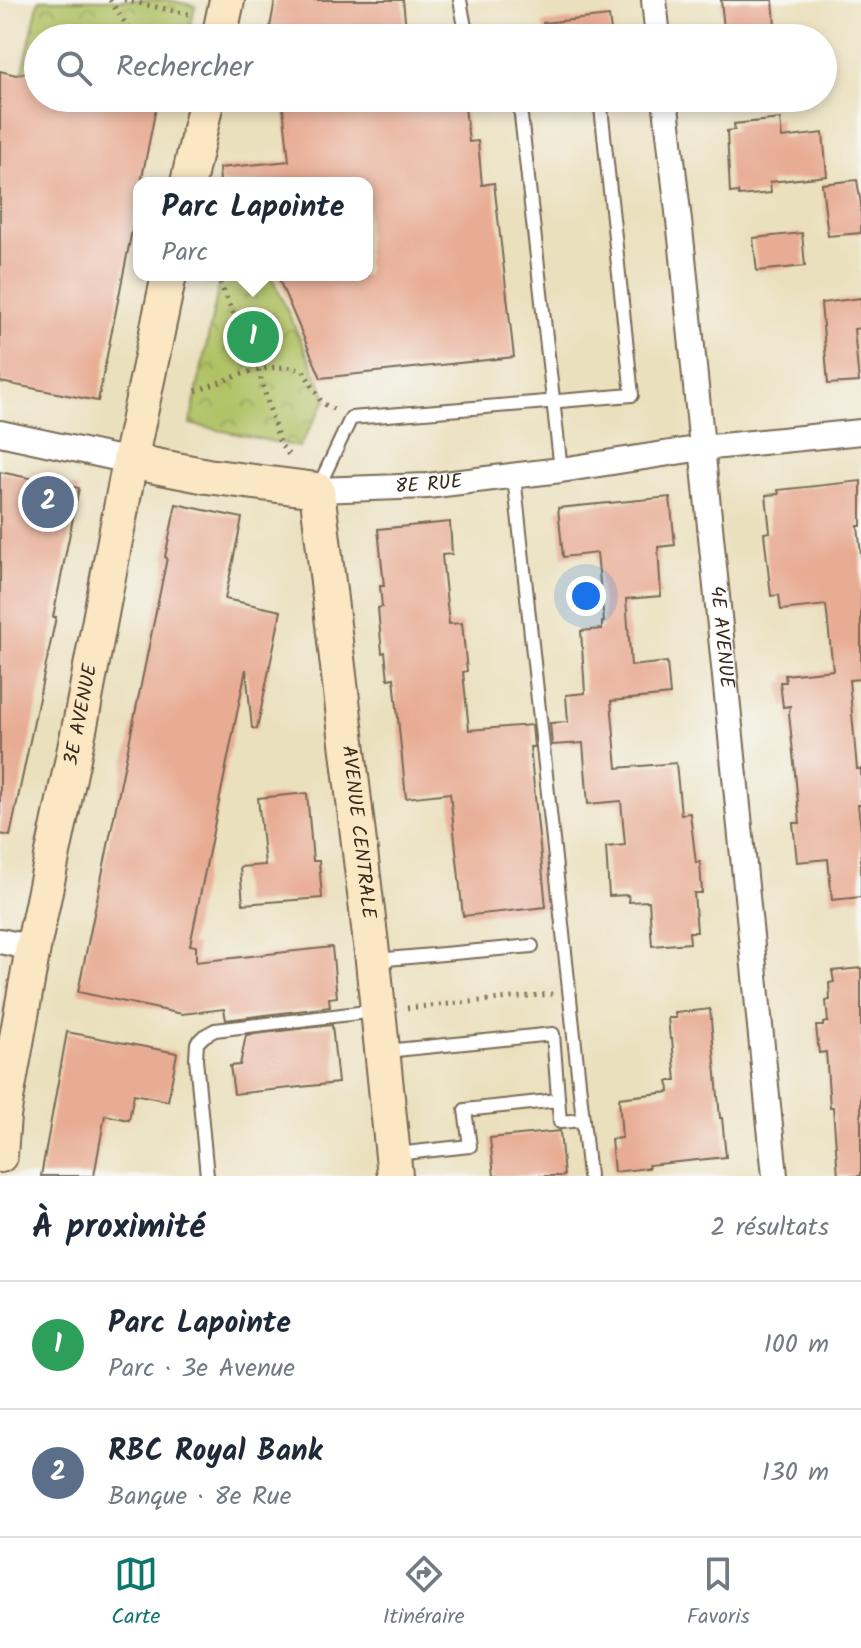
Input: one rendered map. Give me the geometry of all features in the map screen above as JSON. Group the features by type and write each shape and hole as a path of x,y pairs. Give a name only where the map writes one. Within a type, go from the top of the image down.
{"main road":[{"path":"189,177 204,112"},
{"name":"3E AVENUE","path":"0,1155 3,1116 33,948 168,281"},
{"name":"8E RUE","path":"130,461 207,476 317,490"},
{"name":"AVENUE CENTRALE","path":"317,490 379,1010 394,1165"}],"street":[{"path":"654,0 657,24"},
{"name":"4E AVENUE","path":"666,112 775,1176"},
{"name":"8E RUE","path":"317,490 427,486 561,470 702,448 861,432"},
{"name":"8E RUE","path":"0,433 130,461"},
{"path":"0,941 33,948"}],"lane":[{"path":"460,0 464,24"},
{"path":"521,112 561,470"},
{"path":"317,490 351,418 632,395 600,112"},
{"path":"514,476 589,1176"},
{"path":"373,961 532,946"},
{"path":"207,1176 196,1059 197,1043 204,1036 215,1030 379,1010"},
{"path":"383,1051 553,1034 560,1122 583,1120"},
{"path":"394,1165 470,1146 465,1110 558,1100"}],"path":[{"path":"110,0 126,24"},
{"path":"124,0 223,20"},
{"path":"211,281 220,283 258,369 280,444 317,490"},
{"path":"196,391 258,369 289,366 303,370 322,403 351,418"},
{"path":"379,1010 570,993"}],"green space":[{"path":"39,0 169,0 195,6 191,24 34,24"},
{"path":"220,281 274,281 327,398 299,447 190,424"}],"building":[{"path":"275,0 403,0 405,24 271,24"},
{"path":"721,0 773,0 775,24 724,24"},
{"path":"609,16 610,24 543,24"},
{"path":"0,71 16,75 24,73 24,112 155,112 142,177 133,177 133,225 98,401 0,382"},
{"path":"284,112 466,112 469,142 478,141 482,185 494,183 514,357 321,378 280,281 373,281 373,177 220,177 219,168 289,161"},
{"path":"780,119 782,138 823,133 827,176 770,182 771,193 739,196 738,192 730,193 727,131 735,130 734,124"},
{"path":"857,180 861,233 828,236 822,184"},
{"path":"802,233 805,266 757,271 753,238"},
{"path":"861,298 861,328 854,329 859,382 828,384 821,303"},
{"path":"0,472 79,488 53,617 56,617 10,836 0,834"},
{"path":"861,481 861,526 858,526 861,555 861,679 849,680 857,769 861,769 861,805 858,805 861,897 832,900 828,859 797,862 793,823 800,823 790,706 783,707 780,682 786,682 785,675 833,670 826,605 781,610 779,595 771,596 764,533 770,532 766,495 779,494 778,490"},
{"path":"670,497 675,545 658,547 661,596 626,599 631,666 667,662 670,695 611,701 617,768 676,763 681,814 690,813 696,863 700,862 702,893 694,893 697,932 689,932 690,943 652,946 649,901 629,902 628,895 609,896 606,847 625,845 621,801 588,804 583,743 552,745 550,723 568,722 566,695 585,693 581,631 602,629 604,622 597,553 563,557 558,508"},
{"path":"176,504 242,518 225,599 281,611 257,729 252,728 246,669 190,945 196,946 196,962 332,947 337,997 329,998 330,1007 226,1020 224,1009 182,1014 78,992"},
{"path":"450,522 452,554 442,555 449,624 462,623 469,730 532,725 534,747 530,747 546,907 463,916 450,793 406,798 394,678 388,679 385,652 382,653 378,608 382,607 380,586 384,586 378,529"},
{"path":"307,793 313,861 319,861 322,898 243,904 240,867 265,865 258,798"},
{"path":"861,968 861,1176 838,1176 826,1052 819,1053 816,1026 828,1022 826,1001 830,1000 829,983 834,982 832,971"},
{"path":"710,1009 726,1157 648,1165 649,1168 614,1172 611,1139 622,1138 619,1098 669,1092 668,1081 676,1081 668,1018 676,1018 675,1013"},
{"path":"332,1025 338,1083 234,1094 230,1066 240,1065 246,1035"},
{"path":"67,1032 177,1053 168,1101 134,1094 129,1120 105,1115 94,1176 41,1176"},
{"path":"560,1131 564,1176 494,1176 490,1138"}],"place":[{"name":"Parc Lapointe","path":"253,337"},
{"name":"RBC Royal Bank","path":"48,502"}]}
